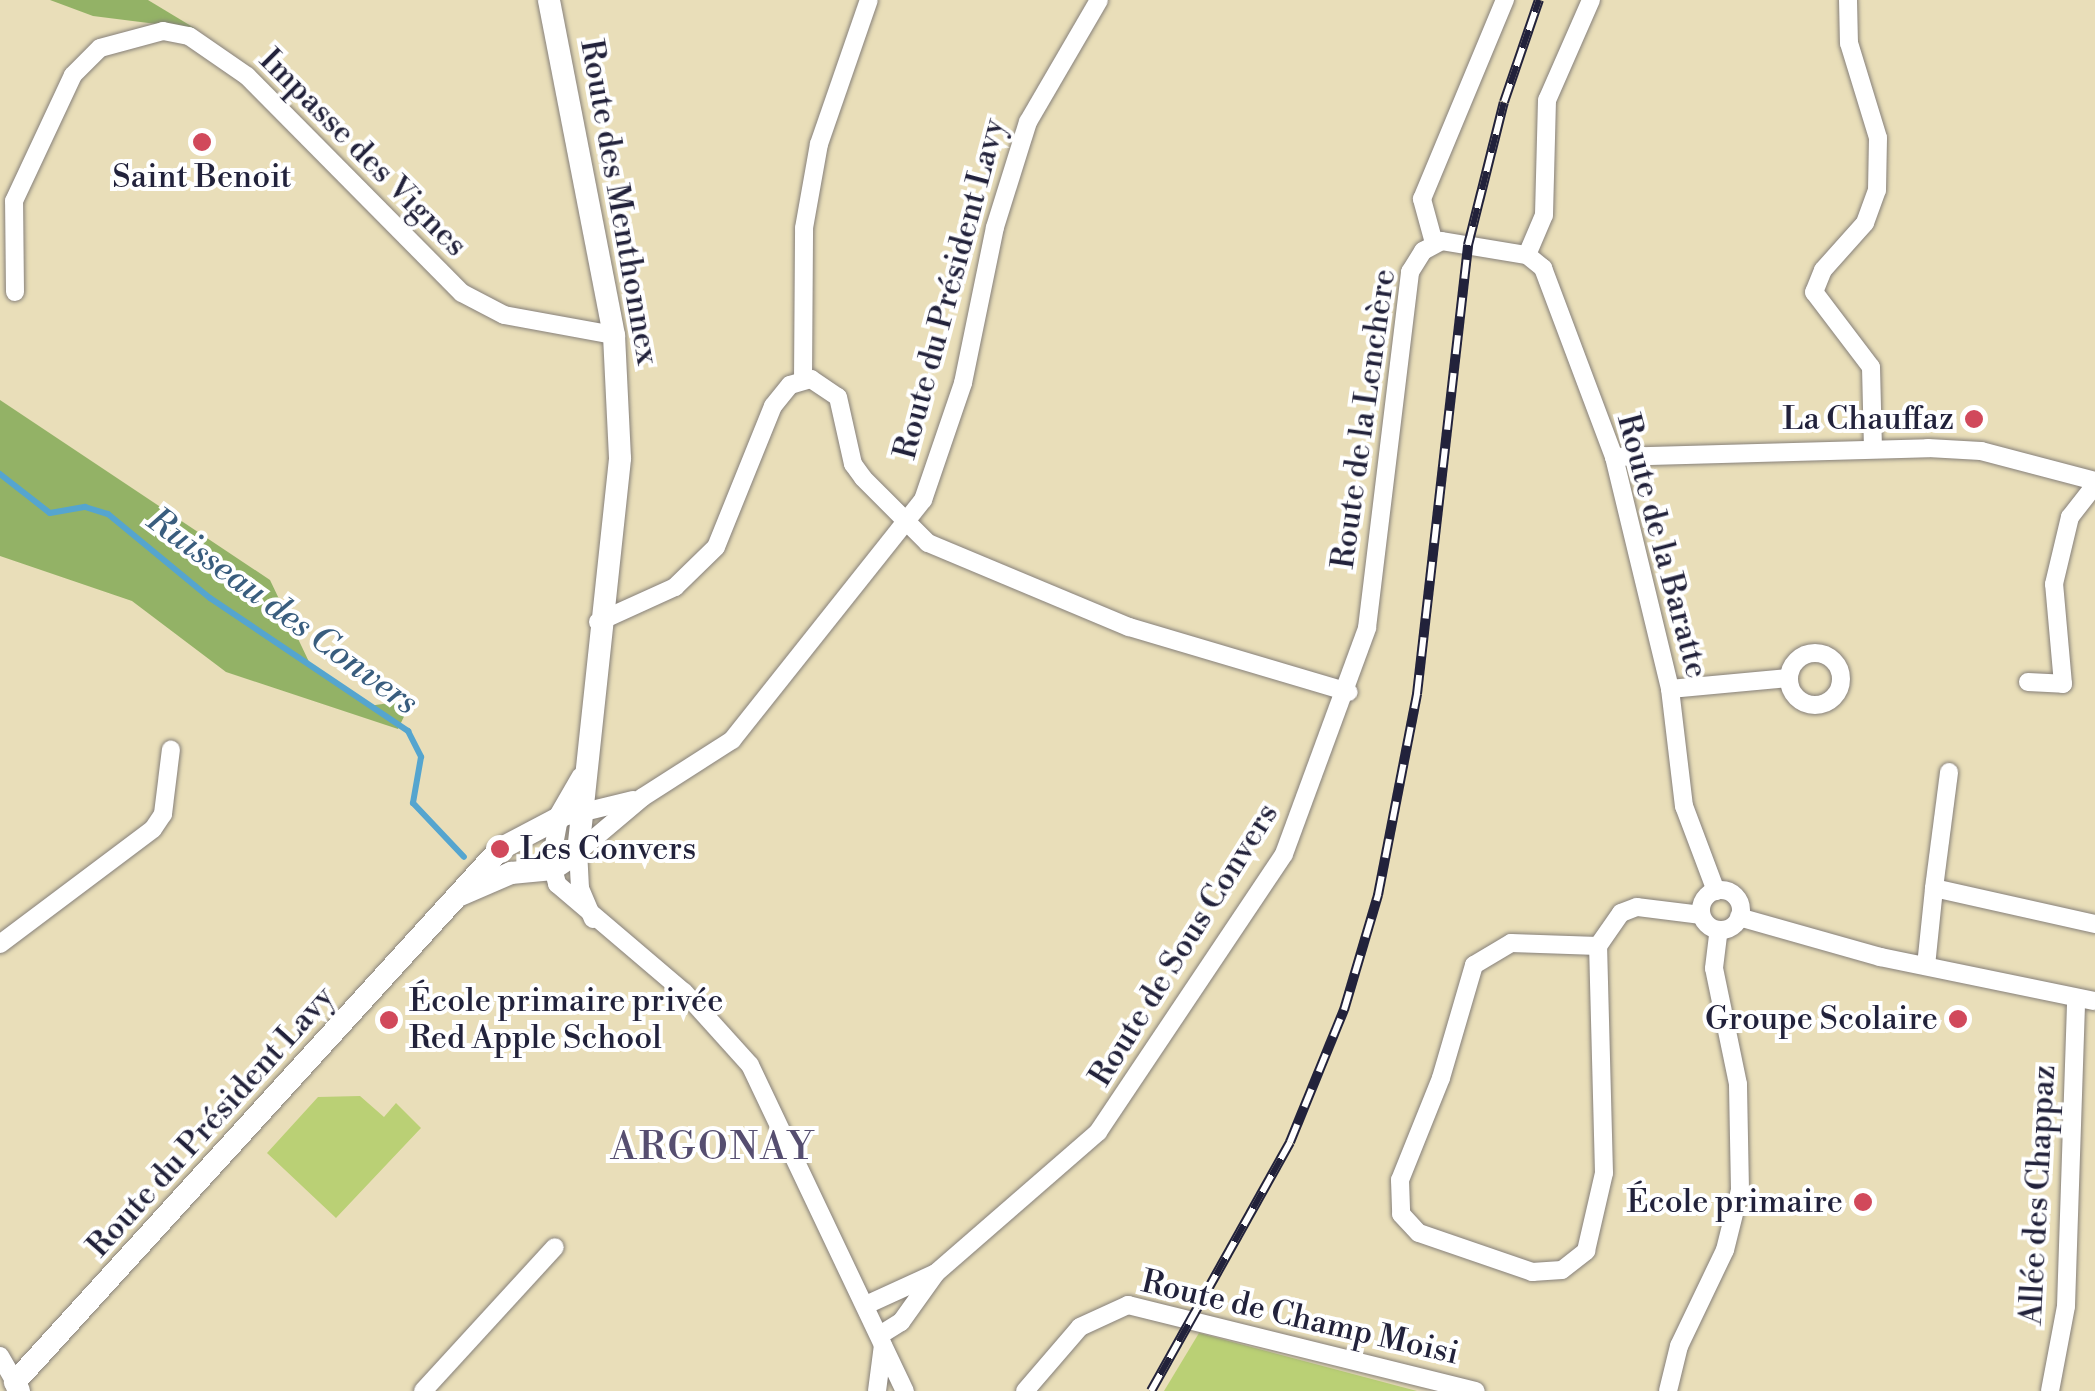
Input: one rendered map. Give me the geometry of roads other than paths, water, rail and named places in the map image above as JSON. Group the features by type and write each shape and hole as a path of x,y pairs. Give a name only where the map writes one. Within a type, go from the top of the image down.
{"street":[{"name":"Route des Menthonnex","path":"549,0 614,335 620,458 598,622 578,852"},
{"path":"598,622 675,588 716,547 772,406 803,380 804,228 818,144 869,0"},
{"name":"Route du Président Lavy","path":"458,896 511,872 553,869 643,796 732,740 908,526 948,434 995,228 1028,122 1099,0"},
{"name":"Route de la Lenchère","path":"1349,692 1368,628 1410,272 1434,243 1422,199 1505,0"},
{"path":"1434,243 1527,255 1544,215 1547,100 1591,0"},
{"path":"1848,0 1849,43 1878,138 1877,190 1865,223 1814,292 1871,366 1874,448"},
{"name":"Impasse des Vignes","path":"15,292 14,202 73,75 100,48 164,31 188,36 247,76 462,293 504,315 614,335"},
{"name":"Route de la Baratte","path":"1527,255 1543,268 1614,457 1670,690 1684,806 1716,891"},
{"path":"803,380 838,398 854,464 908,526 954,557 1129,627 1349,692"},
{"path":"1614,457 1874,448 1981,451 2095,483 2070,517 2054,584 2063,684 2028,682"},
{"path":"1670,690 1788,678"},
{"name":"Route de Sous Convers","path":"866,1305 936,1272 1076,1156 1111,1116 1284,854 1349,692"},
{"path":"0,944 153,829 163,814 171,749"},
{"path":"1926,966 1950,772"},
{"name":"Route des Menthonnex","path":"559,818 584,774"},
{"name":"Route du Président Lavy","path":"17,1387 500,849 559,818 643,796"},
{"path":"559,818 553,869 564,895 684,992 750,1065 905,1391"},
{"path":"578,852 580,888 593,918"},
{"path":"1934,888 2095,924"},
{"path":"1702,915 1704,899 1716,891 1737,898 1739,917"},
{"path":"1598,946 1511,943 1474,966 1441,1078 1400,1180 1401,1214 1419,1234 1532,1272 1562,1270 1586,1250 1604,1173 1598,946 1620,912 1637,907 1702,915 1719,930"},
{"path":"1668,1391 1680,1346 1725,1250 1740,1190 1738,1084 1714,968 1719,930 1739,917 1926,966 2086,1001"},
{"name":"Allée des Chappaz","path":"2050,1391 2066,1306 2086,1001"},
{"path":"423,1391 555,1247"},
{"name":"Route de Sous Convers","path":"882,1340 901,1322 936,1272"},
{"name":"Route de Champ Moisi","path":"1025,1391 1080,1327 1128,1305 1476,1391"},
{"path":"877,1391 882,1340"},
{"path":"0,1356 17,1387"}],"waterway":[{"name":"Ruisseau des Convers","path":"0,474 50,513 85,507 108,514 210,598 408,731 421,757 413,803 464,857"}],"railway":[{"path":"1151,1391 1290,1142 1344,1010 1378,895 1417,694 1468,245 1504,102 1539,0"}],"place":[{"name":"Saint Benoit","path":"202,142"},
{"name":"La Chauffaz","path":"1974,419"},
{"name":"Les Convers","path":"500,849"},
{"name":"Groupe Scolaire","path":"1958,1019"},
{"name":"École primaire privée Red Apple School","path":"389,1020"},
{"name":"École primaire","path":"1863,1202"}],"district":[{"name":"ARGONAY","path":"713,1148"}]}
